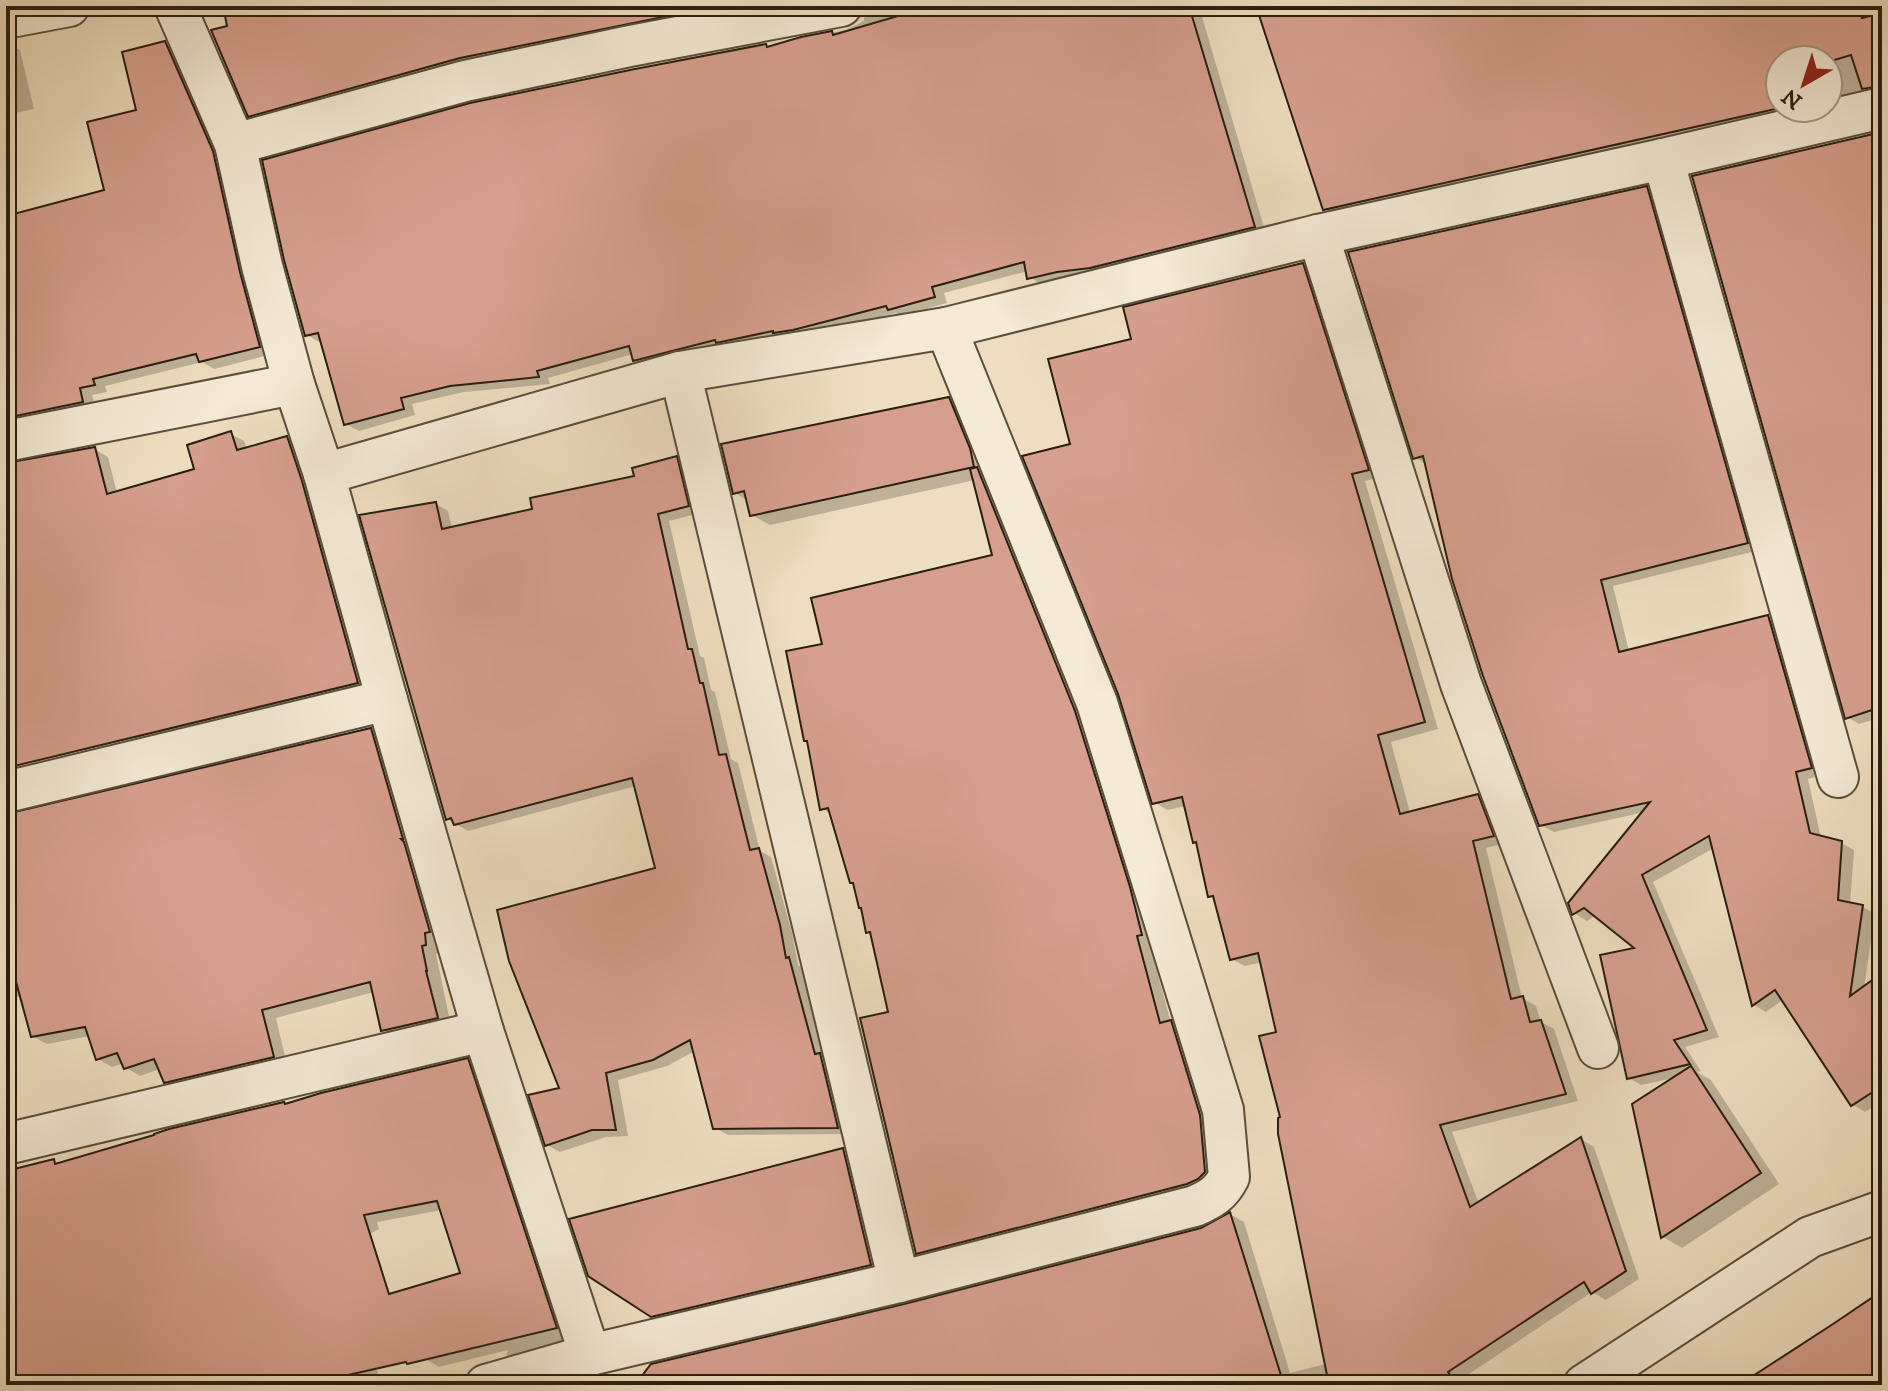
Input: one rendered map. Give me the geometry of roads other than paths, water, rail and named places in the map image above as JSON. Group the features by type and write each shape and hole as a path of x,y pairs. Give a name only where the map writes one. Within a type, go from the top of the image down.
{"street":[{"path":"6,18 69,6"},
{"path":"175,6 235,144 262,266 294,384 324,474 483,1031 590,1355"},
{"path":"235,144 465,81 841,6"},
{"path":"324,474 680,372 946,328 1318,235 1882,108"},
{"path":"1663,159 1838,777"},
{"path":"1318,235 1461,684 1598,1048"},
{"path":"486,1385 590,1355 899,1282 1195,1206 1213,1198 1229,1177 1223,1110 1097,703 946,328"},
{"path":"680,372 899,1282"},
{"path":"6,441 294,384"},
{"path":"6,792 387,700"},
{"path":"6,1144 483,1031"},
{"path":"1606,1380 1810,1237 1882,1211"}]}
